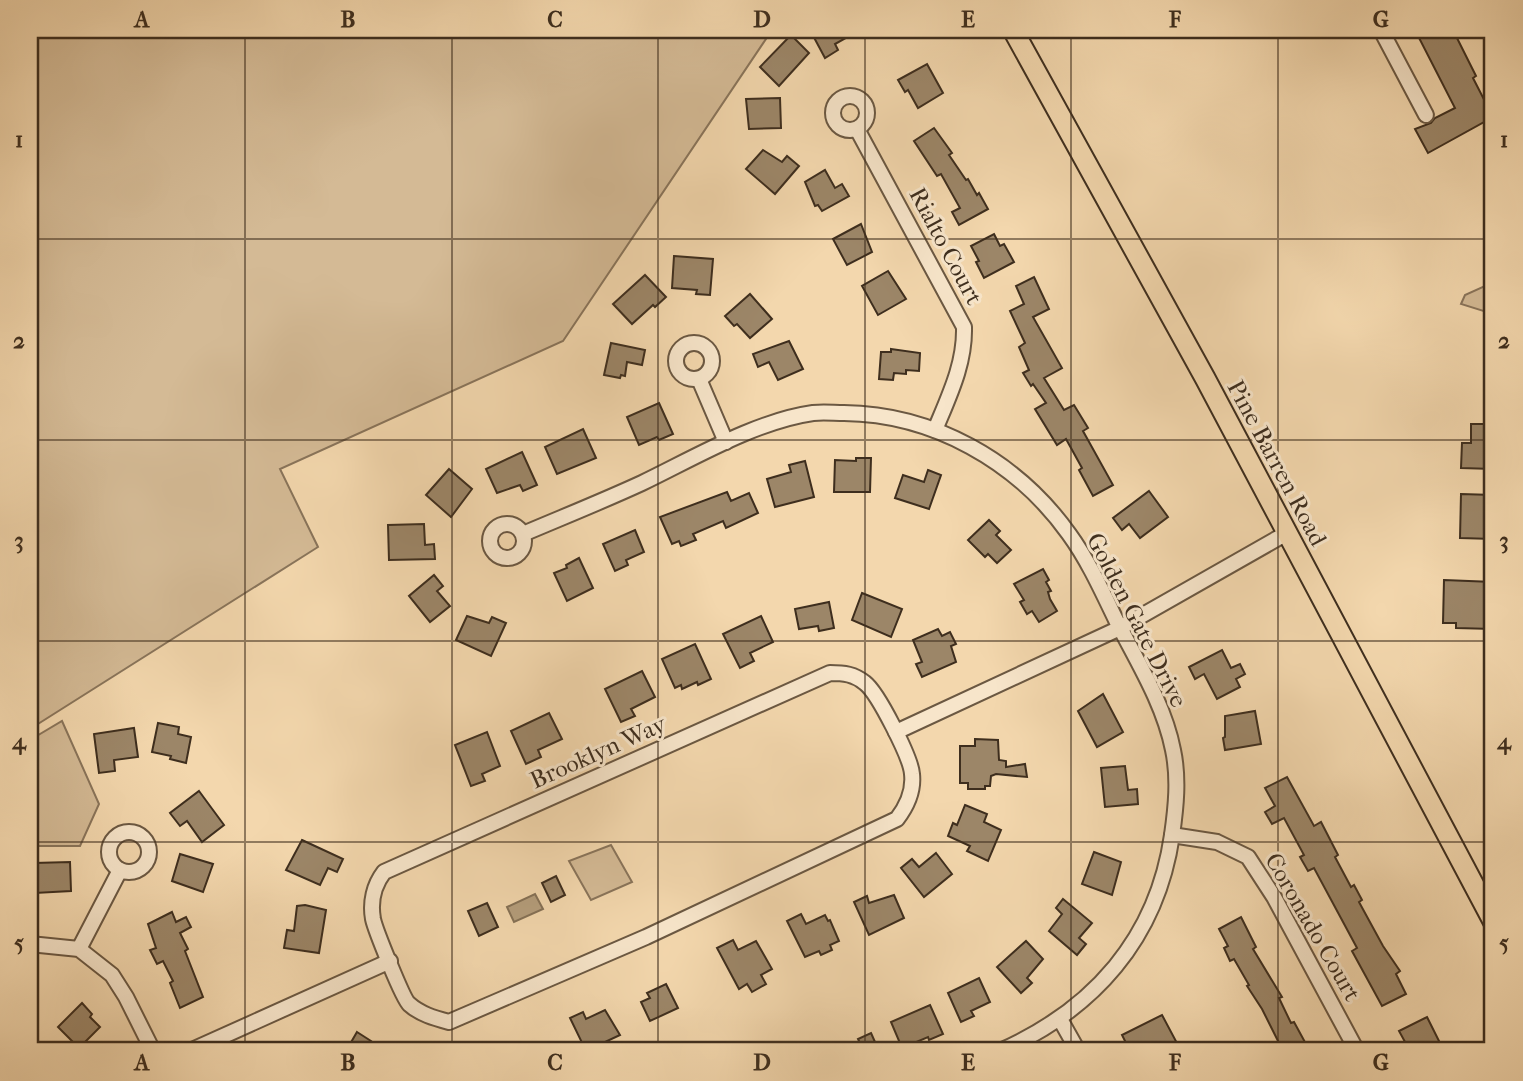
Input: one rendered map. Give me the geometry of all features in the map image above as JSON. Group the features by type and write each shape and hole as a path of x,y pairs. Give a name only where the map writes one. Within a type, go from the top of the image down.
{"main road":[{"name":"Pine Barren Road","path":"1013,30 1205,378 1493,921"}],"street":[{"path":"1381,30 1426,116"},
{"name":"Rialto Court","path":"857,129 964,327 964,349 960,367 935,430"},
{"path":"699,379 726,442"},
{"name":"Golden Gate Drive","path":"523,534 726,442 765,426 813,413 864,413 918,423 962,441 1024,482 1041,499 1070,535 1153,694 1172,746 1176,782 1172,835 1161,884 1141,931 1117,967 1099,986 1060,1019 1000,1051"},
{"path":"896,732 1120,628 1287,534"},
{"name":"Brooklyn Way","path":"830,673 847,673 867,684 896,732 912,774 910,802 897,819 646,937 449,1022 429,1017 407,1003 390,961 373,919 373,897 377,881 384,872 394,867 830,673"},
{"name":"Coronado Court","path":"1172,835 1217,842 1248,857 1274,897 1357,1051"},
{"path":"79,949 120,870"},
{"path":"30,944 79,949 112,975 153,1051"},
{"path":"190,1051 390,961"},
{"path":"1060,1019 1078,1051"}],"shaded area":[{"path":"30,30 772,30 563,341 280,469 318,547 30,729"},
{"path":"1487,285 1493,288 1493,314 1461,304 1465,295"},
{"path":"62,721 99,804 80,846 30,846 30,740"},
{"path":"611,845 632,882 591,900 569,861"},
{"path":"535,894 543,909 514,922 507,907"}],"building":[{"path":"810,30 841,30 846,38 835,44 838,50 825,58"},
{"path":"1415,30 1453,30 1493,117 1428,153 1415,129 1431,123 1435,118 1455,108"},
{"path":"791,35 809,53 779,86 760,67"},
{"path":"927,64 943,93 918,108 908,90 905,92 898,80"},
{"path":"780,98 781,128 749,129 746,99"},
{"path":"934,128 952,153 949,155 988,209 959,225 952,212 960,208 941,174 937,176 914,141"},
{"path":"763,150 782,162 787,156 799,166 775,194 746,169"},
{"path":"825,170 835,188 842,184 849,196 822,211 818,205 815,206 805,182"},
{"path":"861,224 872,252 847,265 833,239"},
{"path":"994,234 1000,246 1004,244 1014,262 984,278 971,246"},
{"path":"674,256 713,259 710,295 696,294 697,290 672,288"},
{"path":"888,271 906,299 878,315 862,286"},
{"path":"645,275 666,297 632,324 613,304"},
{"path":"1034,277 1049,309 1033,317 1062,368 1044,378 1064,410 1074,405 1088,428 1083,431 1113,485 1093,496 1066,439 1057,445 1035,409 1046,403 1023,373 1029,370 1019,347 1025,343 1010,311 1024,304 1016,286"},
{"path":"750,294 772,319 750,338 725,316"},
{"path":"789,341 803,369 778,380 769,362 758,367 753,354"},
{"path":"611,343 645,350 642,365 627,362 625,376 621,375 620,378 604,375"},
{"path":"891,349 920,353 919,371 894,373 893,380 879,379 881,352 891,352"},
{"path":"659,403 673,434 639,445 627,417"},
{"path":"1471,424 1493,424 1493,469 1461,468 1462,443 1471,443"},
{"path":"583,429 596,458 557,474 545,447"},
{"path":"522,452 537,485 523,491 520,485 497,493 486,469"},
{"path":"856,458 871,458 870,492 834,492 835,460 856,461"},
{"path":"805,461 814,497 775,507 767,479 791,472 789,465"},
{"path":"449,469 472,489 451,517 426,495"},
{"path":"928,470 941,475 929,509 895,498 903,475 924,482"},
{"path":"1149,491 1168,517 1140,538 1129,524 1122,530 1113,518"},
{"path":"727,492 731,501 749,493 758,513 726,528 723,521 693,534 696,540 681,546 679,541 672,544 660,517"},
{"path":"1461,494 1493,495 1493,539 1460,538"},
{"path":"989,520 1000,531 996,535 1011,550 997,563 988,554 985,557 968,540"},
{"path":"424,524 425,545 434,544 435,559 389,560 388,525"},
{"path":"635,530 644,552 626,560 628,565 615,571 603,544"},
{"path":"579,558 593,588 567,601 554,573 567,568 566,565"},
{"path":"1043,569 1049,580 1046,582 1051,591 1048,592 1050,599 1057,611 1039,622 1032,611 1027,614 1020,602 1024,600 1014,584"},
{"path":"434,575 443,586 437,591 450,606 430,622 409,596"},
{"path":"1444,580 1493,582 1493,629 1456,628 1456,623 1443,623"},
{"path":"862,593 902,609 891,637 852,620"},
{"path":"829,602 834,628 819,631 818,626 799,629 795,609"},
{"path":"467,616 489,623 492,617 506,623 491,656 456,640"},
{"path":"761,616 773,642 750,653 754,661 740,668 723,634"},
{"path":"938,629 942,636 950,632 956,644 951,646 956,662 922,677 916,664 922,662 913,640"},
{"path":"695,644 711,679 682,689 681,685 675,688 662,659"},
{"path":"1222,650 1231,668 1240,664 1245,674 1236,679 1240,687 1217,699 1204,674 1195,679 1189,667"},
{"path":"642,671 655,697 631,709 635,716 621,722 605,689"},
{"path":"1103,694 1123,732 1097,747 1078,711"},
{"path":"1255,711 1261,744 1225,750 1225,716"},
{"path":"549,713 562,739 538,750 541,757 526,764 511,731"},
{"path":"158,723 179,727 178,734 191,737 186,763 152,752"},
{"path":"134,728 138,757 114,760 115,771 99,773 94,734"},
{"path":"487,732 500,766 482,774 485,781 471,786 455,745"},
{"path":"975,739 998,740 999,760 1006,761 1006,767 1025,764 1027,777 996,774 991,776 990,786 985,786 985,789 968,789 968,783 960,783 960,746 975,746"},
{"path":"1125,766 1128,790 1137,789 1138,804 1105,807 1101,768"},
{"path":"1287,777 1314,826 1321,822 1338,855 1335,857 1351,887 1354,885 1362,900 1359,902 1400,971 1396,974 1406,994 1382,1006 1352,951 1357,948 1314,868 1308,871 1300,857 1304,855 1284,818 1272,824 1265,812 1275,806 1265,788"},
{"path":"199,791 224,825 202,842 187,821 180,826 170,813"},
{"path":"965,805 987,814 984,822 1001,830 988,861 967,851 970,846 948,836 953,823 957,825"},
{"path":"302,840 343,859 337,872 328,868 320,885 286,870"},
{"path":"1094,852 1121,862 1112,895 1082,884"},
{"path":"936,853 952,874 924,897 901,868 912,859 919,867"},
{"path":"180,854 213,864 203,892 172,881"},
{"path":"70,862 71,891 35,893 34,863"},
{"path":"556,876 565,895 551,902 542,883"},
{"path":"894,895 904,918 869,935 854,902 867,896 869,903"},
{"path":"1063,899 1092,923 1079,938 1086,944 1077,955 1049,931 1062,914 1056,908"},
{"path":"487,903 498,927 479,936 468,911"},
{"path":"297,906 326,910 319,953 284,948 287,930 294,931"},
{"path":"172,912 176,922 186,917 191,927 180,933 188,949 185,951 203,997 180,1008 170,983 173,981 163,961 157,964 150,950 156,948 148,924"},
{"path":"801,914 806,924 825,915 828,921 830,920 839,941 830,945 832,950 821,955 819,951 805,957 787,921"},
{"path":"1241,917 1256,947 1253,949 1282,997 1279,998 1291,1023 1294,1022 1306,1044 1299,1047 1301,1051 1283,1051 1247,986 1249,985 1234,959 1230,961 1224,948 1228,946 1219,929"},
{"path":"733,940 738,950 756,941 772,969 761,975 766,984 752,992 747,984 739,989 717,948"},
{"path":"1026,941 1043,959 1027,978 1032,983 1021,993 997,967"},
{"path":"979,978 990,1002 971,1011 974,1016 961,1022 948,993"},
{"path":"666,984 678,1008 650,1021 641,1002 650,998 647,993"},
{"path":"82,1003 100,1027 79,1048 58,1027"},
{"path":"930,1005 943,1034 902,1048 891,1022"},
{"path":"605,1010 620,1035 586,1051 570,1018 583,1012 586,1019"},
{"path":"1162,1015 1178,1045 1166,1051 1130,1051 1122,1035"},
{"path":"1427,1017 1442,1047 1433,1051 1410,1051 1399,1031"},
{"path":"357,1032 371,1041 365,1051 346,1051"},
{"path":"871,1033 879,1051 841,1051 860,1043 858,1039"}]}
